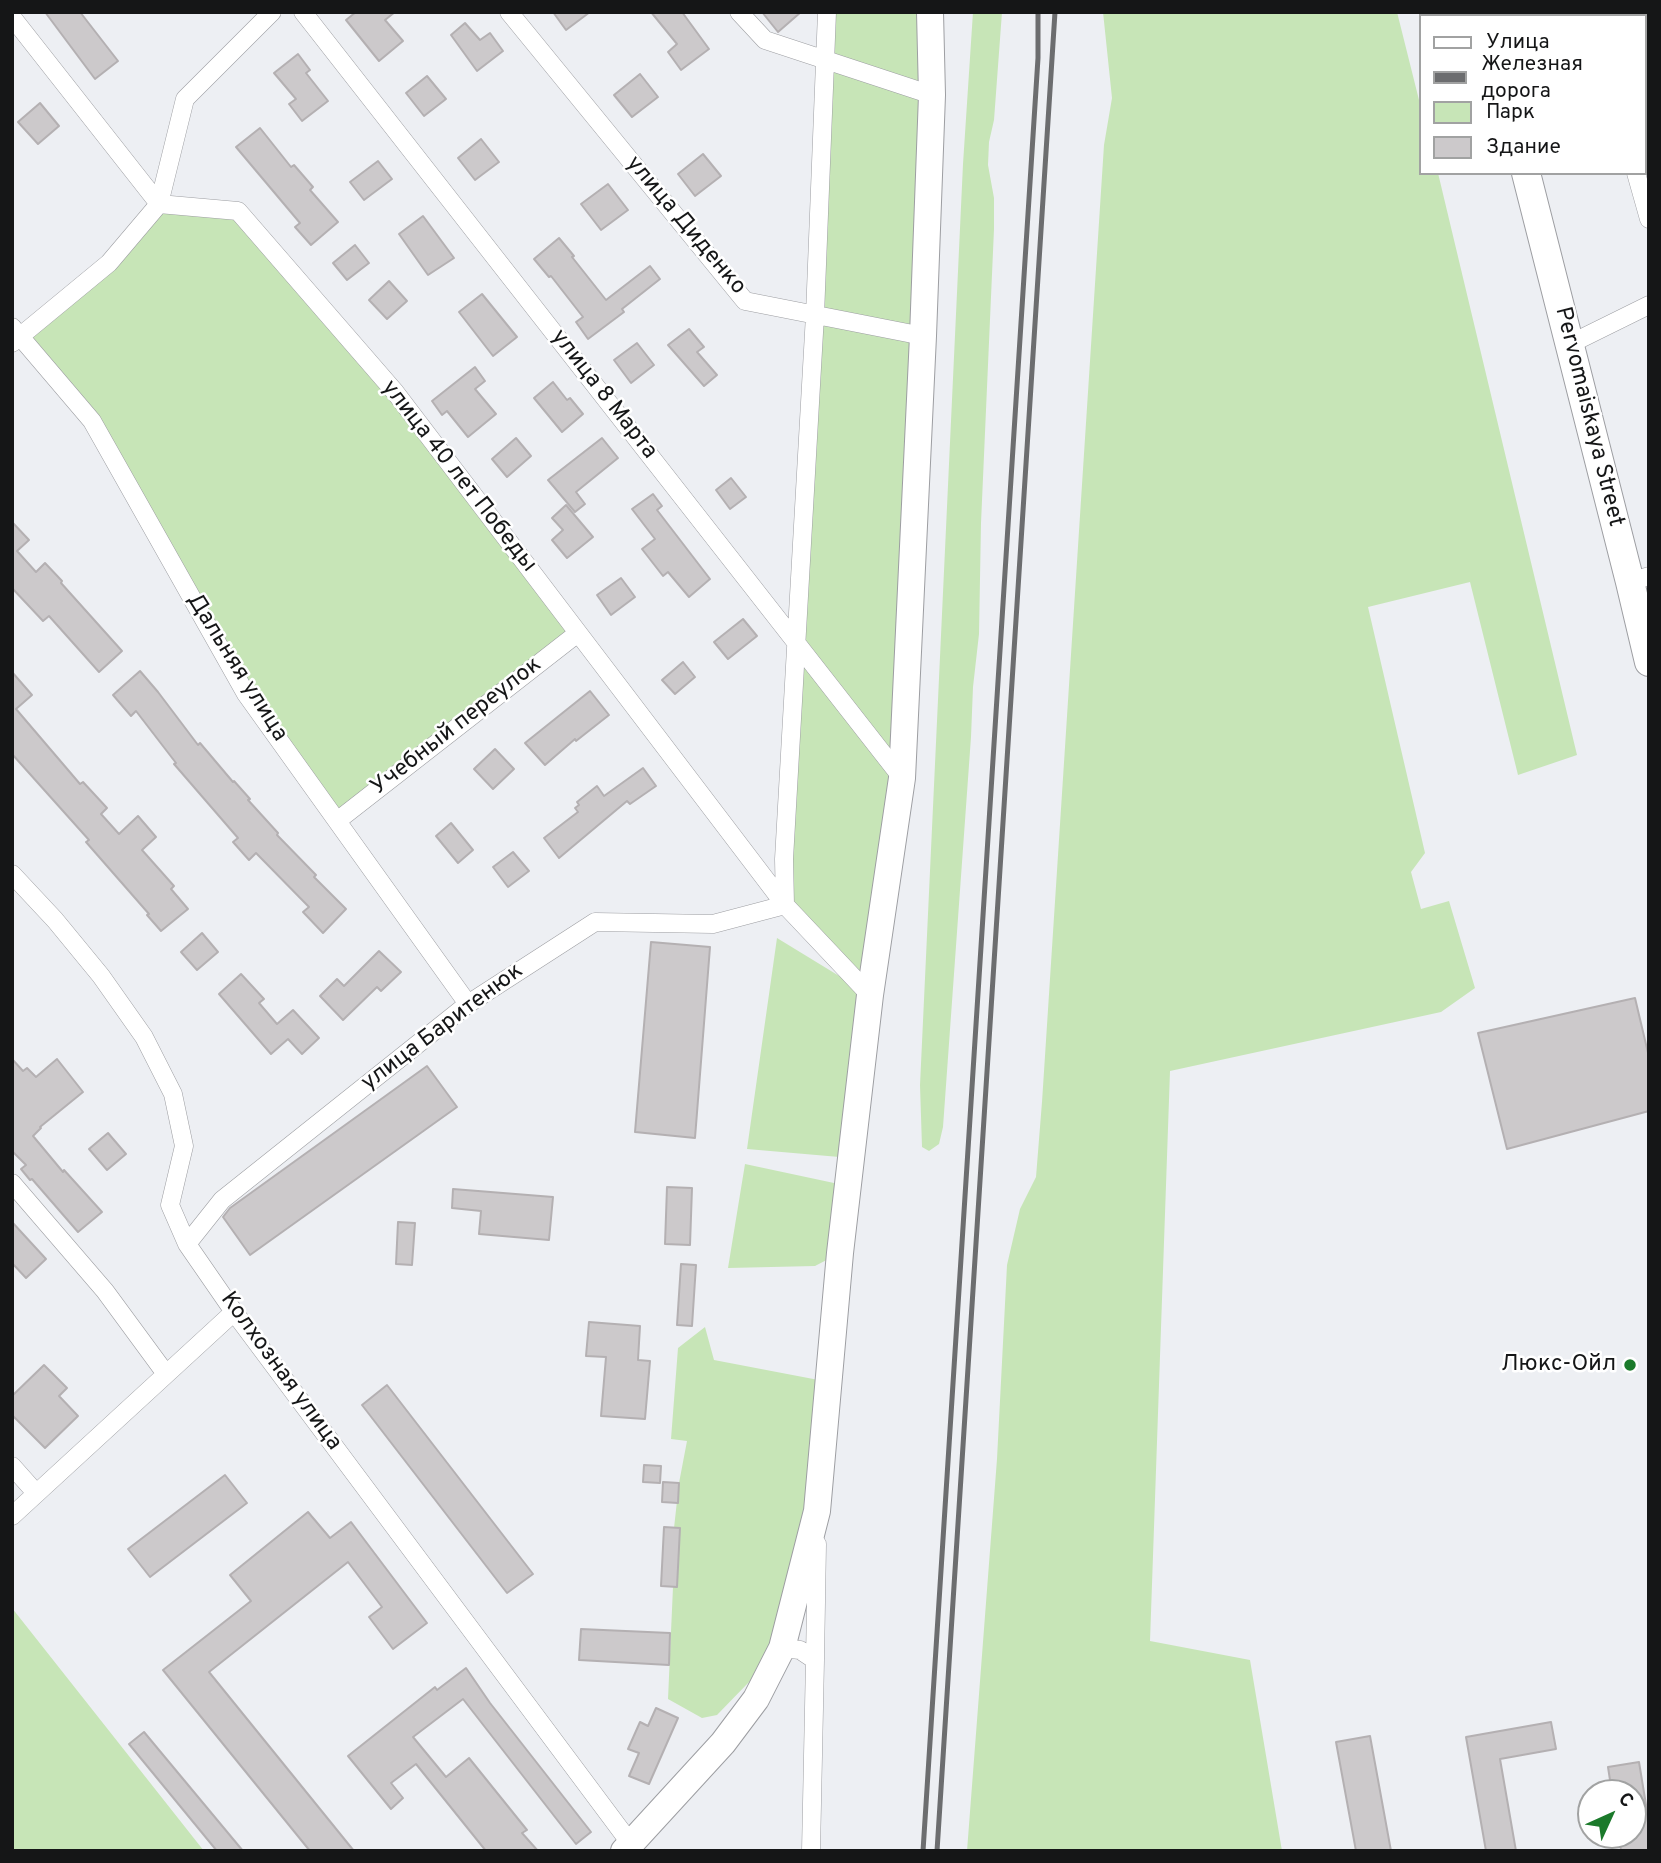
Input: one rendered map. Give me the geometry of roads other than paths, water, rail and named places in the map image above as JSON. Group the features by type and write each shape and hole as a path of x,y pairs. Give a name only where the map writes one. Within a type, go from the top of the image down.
{"main road":[{"name":"Pervomaiskaya Street","path":"1527,175 1570,344 1639,579 1649,662"}],"street":[{"path":"15,335 109,263 159,204 185,99 272,12"},
{"name":"улица 8 Марта","path":"303,12 902,778"},
{"name":"улица Диденко","path":"509,12 745,301 923,336"},
{"path":"739,12 765,40 932,95"},
{"path":"785,905 784,859 815,315 827,12"},
{"path":"811,1851 817,1511 840,1253 870,995 902,778 932,95 930,12"},
{"path":"12,17 159,204"},
{"path":"1637,175 1649,219"},
{"name":"улица 40 лет Победы","path":"159,204 238,211 395,392 785,905 870,995"},
{"path":"1570,344 1649,305"},
{"name":"Дальняя улица","path":"15,335 92,421 246,694 468,1004"},
{"name":"Учебный переулок","path":"337,821 578,633"},
{"name":"Колхозная улица","path":"12,874 55,920 101,976 144,1037 173,1094 184,1146 170,1205 187,1244 234,1312 627,1847"},
{"name":"улица Баритенюк","path":"187,1244 222,1200 468,1004 595,922 713,925 785,905"},
{"path":"12,1183 105,1291 166,1374"},
{"path":"12,1516 234,1312"},
{"path":"12,1466 36,1493"},
{"path":"627,1847 740,1721 755,1699 782,1648 817,1511"},
{"path":"782,1648 800,1650 815,1660"}],"railway":[{"path":"923,1851 1038,58 1038,12"},
{"path":"937,1851 992,932 1055,12"}],"place":[{"name":"Люкс-Ойл","path":"1630,1365"}]}
